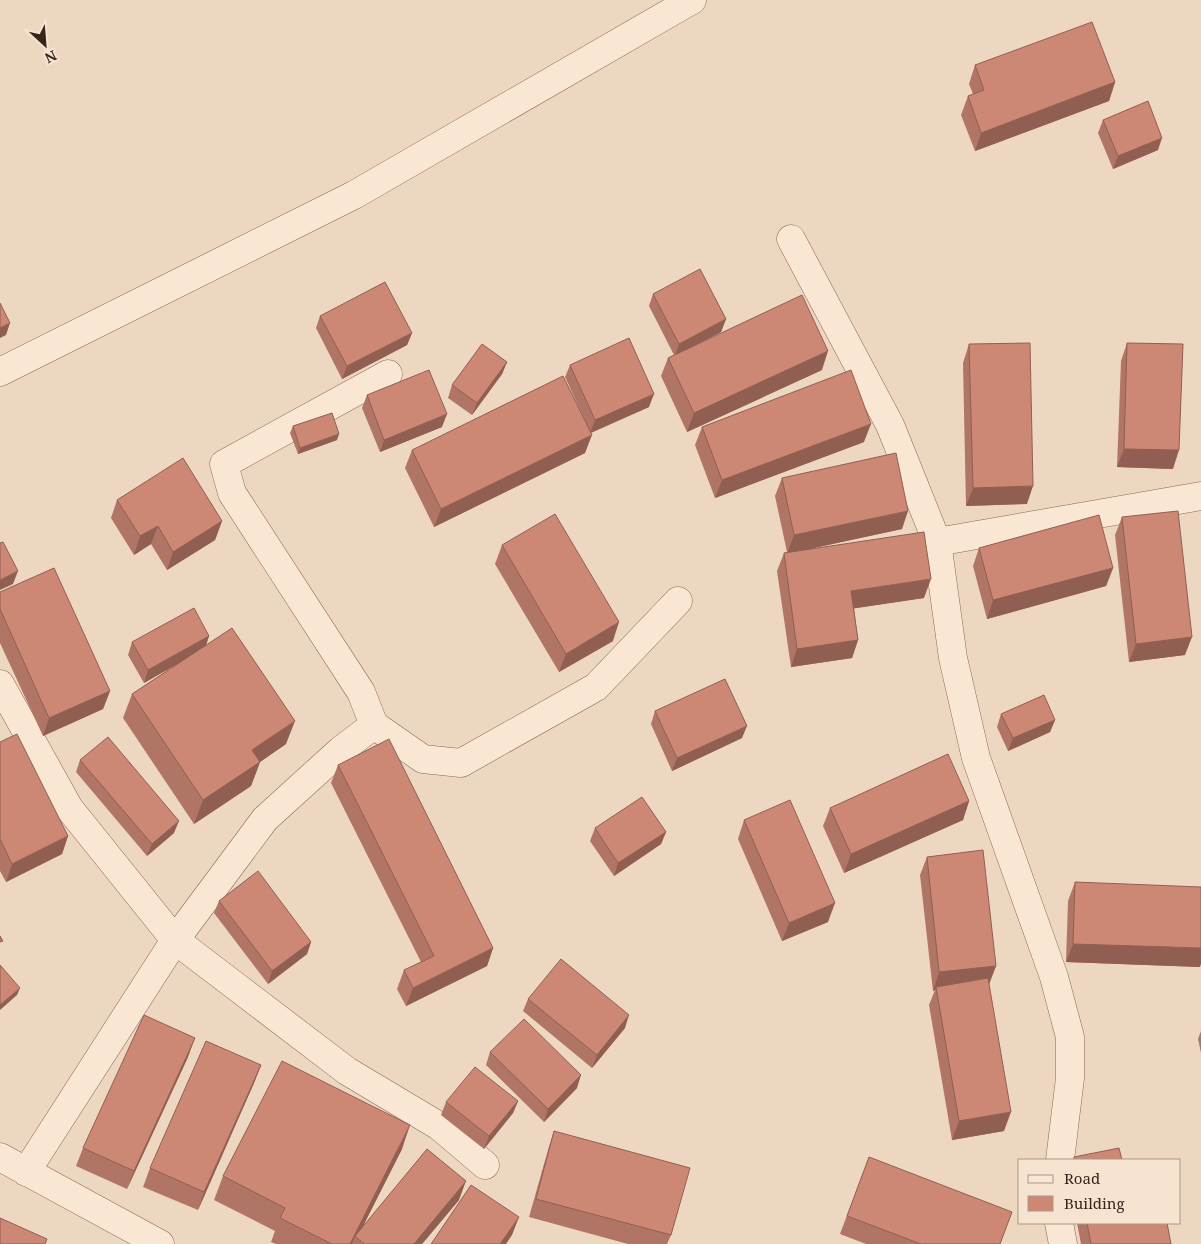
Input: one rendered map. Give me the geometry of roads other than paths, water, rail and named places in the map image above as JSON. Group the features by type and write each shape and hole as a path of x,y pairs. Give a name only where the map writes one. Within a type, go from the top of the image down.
{"street":[{"path":"0,372 354,195 692,0"},
{"path":"791,240 890,425 937,542 954,658 976,758 1054,977 1070,1037 1070,1078 1060,1159"},
{"path":"388,374 224,464 232,493 361,692 374,725 423,759 461,763 596,687 678,601"},
{"path":"937,542 1201,496"},
{"path":"0,684 69,808 174,940 347,1071 439,1126 485,1165"},
{"path":"26,1172 174,940 265,819 341,750 374,725"},
{"path":"0,1157 160,1244"},
{"path":"1059,1224 1063,1244"}]}
